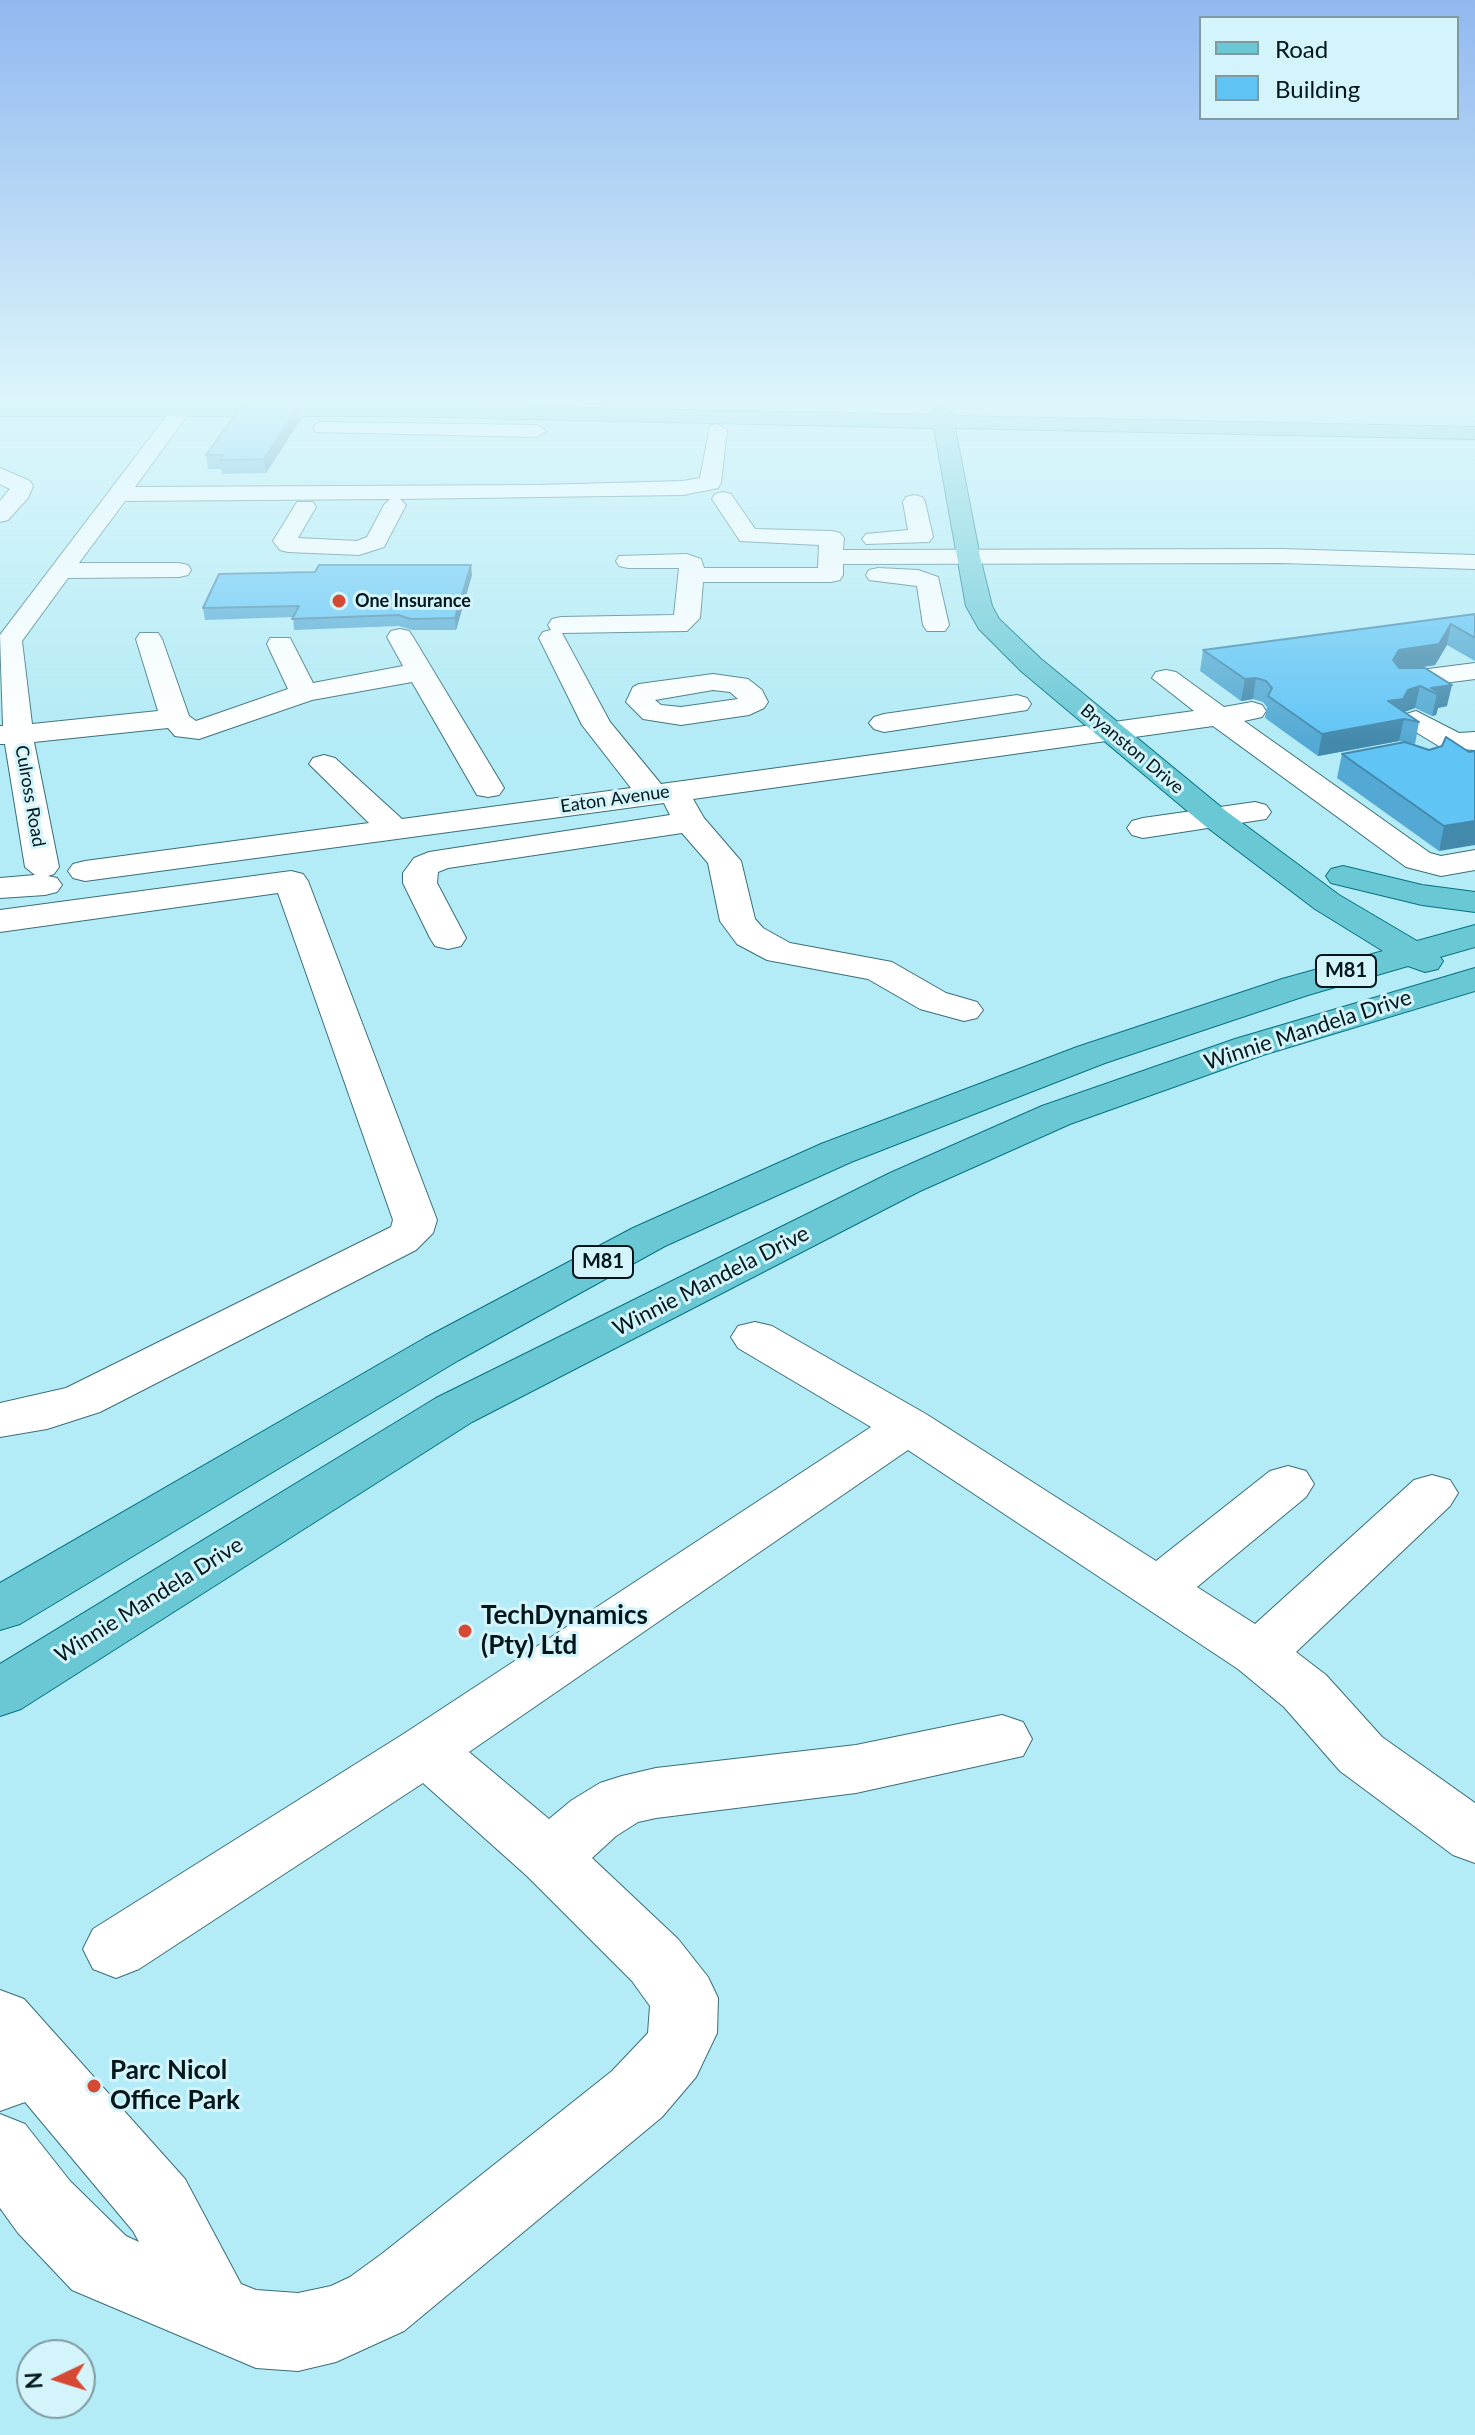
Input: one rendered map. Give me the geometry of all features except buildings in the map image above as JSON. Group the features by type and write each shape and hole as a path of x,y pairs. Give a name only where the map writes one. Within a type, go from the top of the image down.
{"main road":[{"name":"Bryanston Drive","path":"964,516 968,557 979,606 988,623 1031,665 1273,825 1468,965"},
{"path":"989,531 999,568"},
{"name":"Bryanston Drive","path":"1016,617 1023,631 1047,654 1138,733 1215,818 1294,878 1409,952"},
{"path":"1343,876 1410,893 1475,902"},
{"path":"1247,1002 1308,969 1328,956 1340,943 1335,924 1294,878"},
{"name":"Winnie Mandela Drive","path":"0,1609 442,1349 649,1237 850,1148 1076,1060 1247,1002 1409,952 1468,965"},
{"name":"Winnie Mandela Drive","path":"0,1693 454,1410 905,1182 1056,1115 1468,965"}],"street":[{"name":"Culross Road","path":"56,871 21,736 9,641 111,516"},
{"path":"300,516 285,541 296,547 330,538 359,548 376,542 390,516"},
{"path":"735,516 750,537 926,580 931,585 936,625"},
{"path":"691,575 831,557 919,538 917,516"},
{"path":"831,557 968,557 999,568 1267,556 1475,562"},
{"path":"628,561 687,561 692,564 687,618 682,624 556,631 597,725 724,861 738,921 750,936 780,952 879,970 933,1001 964,1010"},
{"path":"68,571 179,570"},
{"name":"Culross Road","path":"21,736 34,686 29,640 68,571"},
{"path":"400,637 488,788"},
{"path":"149,639 175,718 185,730 199,730 304,693 420,672"},
{"path":"280,644 304,693"},
{"path":"1405,680 1475,671"},
{"path":"1166,678 1234,717 1298,772 1418,860 1441,866 1475,860"},
{"path":"588,708 640,702"},
{"path":"884,723 1017,704"},
{"path":"955,713 987,749"},
{"name":"Eaton Avenue","path":"0,878 56,871 284,863 395,830 987,749 1138,733 1234,717"},
{"path":"21,736 175,718"},
{"path":"1416,720 1444,738 1475,741"},
{"path":"324,764 395,830"},
{"path":"1298,772 1342,764"},
{"path":"1143,828 1215,818 1273,825"},
{"path":"448,938 420,883 420,873 426,865 441,859 690,822"},
{"path":"0,921 284,863 415,1216 411,1233 400,1241 83,1400 47,1412 0,1420"},
{"name":"Eaton Avenue","path":"0,888 56,871"},
{"path":"755,1337 908,1426 1258,1654 1305,1691 1361,1754 1475,1837"},
{"path":"116,1949 426,1750 908,1426"},
{"path":"1158,1589 1288,1484"},
{"path":"1258,1654 1432,1493"},
{"path":"549,1857 594,1818 622,1801 656,1793 856,1769 1002,1739"},
{"path":"0,2148 44,2207 99,2263 256,2329 298,2332 336,2323 377,2304 637,2094 672,2055 683,2033 684,1998 674,1982 549,1857 426,1750"},
{"path":"10,2052 159,2205 214,2312"}],"place":[{"name":"One Insurance","path":"339,601"},
{"name":"TechDynamics (Pty) Ltd","path":"465,1631"},
{"name":"Parc Nicol Office Park","path":"94,2086"}]}
